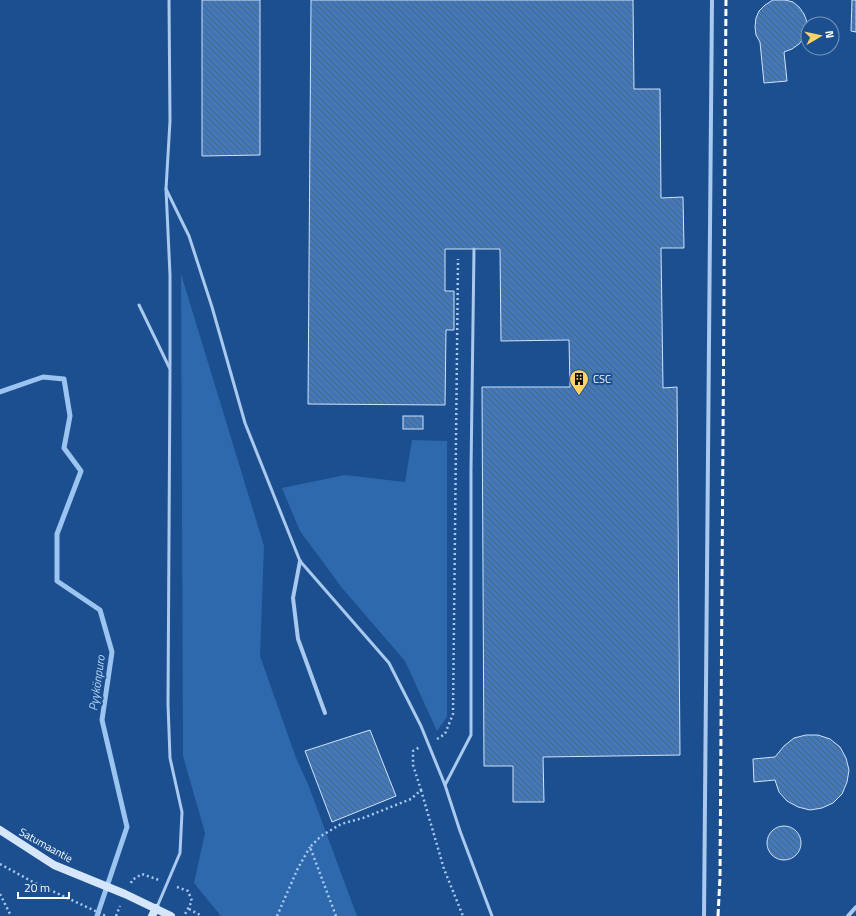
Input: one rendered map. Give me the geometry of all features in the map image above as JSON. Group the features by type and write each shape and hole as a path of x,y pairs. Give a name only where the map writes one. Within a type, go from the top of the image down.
{"street":[{"path":"704,916 712,0"},
{"path":"300,561 292,598 298,639 325,713"},
{"name":"Satumaantie","path":"0,830 54,865 156,908 171,916"},
{"path":"848,916 856,907"},
{"path":"152,916 156,908"}],"lane":[{"path":"156,908 180,853 182,812 170,758 169,712 170,275 166,189 170,120 169,0"},
{"path":"166,189 189,236 212,307 245,422 300,561 390,663 421,726 445,785 460,831 492,916"},
{"path":"445,785 470,735 474,249"},
{"path":"139,305 170,369"}],"path":[{"path":"458,259 453,714 445,734 413,751 413,765 422,790 444,869 463,916"},
{"path":"277,916 298,868 310,847 321,836 341,824 363,818 411,800 422,790"},
{"path":"310,847 336,916"},
{"path":"0,864 33,882 106,916"},
{"path":"0,894 12,916"},
{"path":"189,909 202,916"}],"shaded area":[{"path":"181,274 264,546 260,656 296,758 308,784 357,916 221,916 194,883 205,833 183,756"},
{"path":"412,440 447,441 447,717 437,731 405,661 342,588 300,531 282,488 345,475 405,482"}],"building":[{"path":"202,0 260,0 260,155 202,156"},
{"name":"CSC","path":"311,0 633,0 634,89 660,89 661,198 683,197 684,248 661,248 663,388 677,387 680,755 543,757 544,802 513,802 513,766 484,766 482,387 570,387 569,340 501,341 500,249 445,249 445,291 454,291 454,330 446,330 445,405 308,404"},
{"path":"773,0 793,2 799,7 805,16 800,16 800,43 792,49 784,52 787,81 764,83 760,42 756,35 755,27 756,18 759,11"},
{"path":"852,0 856,0 856,32 851,31"},
{"path":"403,416 423,416 423,429 403,429"},
{"path":"370,730 396,796 332,822 305,751"},
{"path":"806,735 818,735 830,739 840,747 846,758 849,770 847,782 842,794 833,803 822,808 810,810 798,807 787,801 779,792 775,780 754,782 753,759 775,757 784,746 794,738"},
{"path":"781,826 787,826 791,827 798,833 801,843 800,850 794,857 787,860 781,860 777,859 770,853 767,846 767,840 768,836 774,829"}],"waterway":[{"name":"Pyykönpuro","path":"0,392 43,377 64,379 70,416 64,448 81,471 57,534 57,581 100,610 112,652 102,720 127,827 97,916"}],"railway":[{"path":"718,916 720,877 726,0"}],"place":[{"name":"CSC","path":"579,396"}]}
